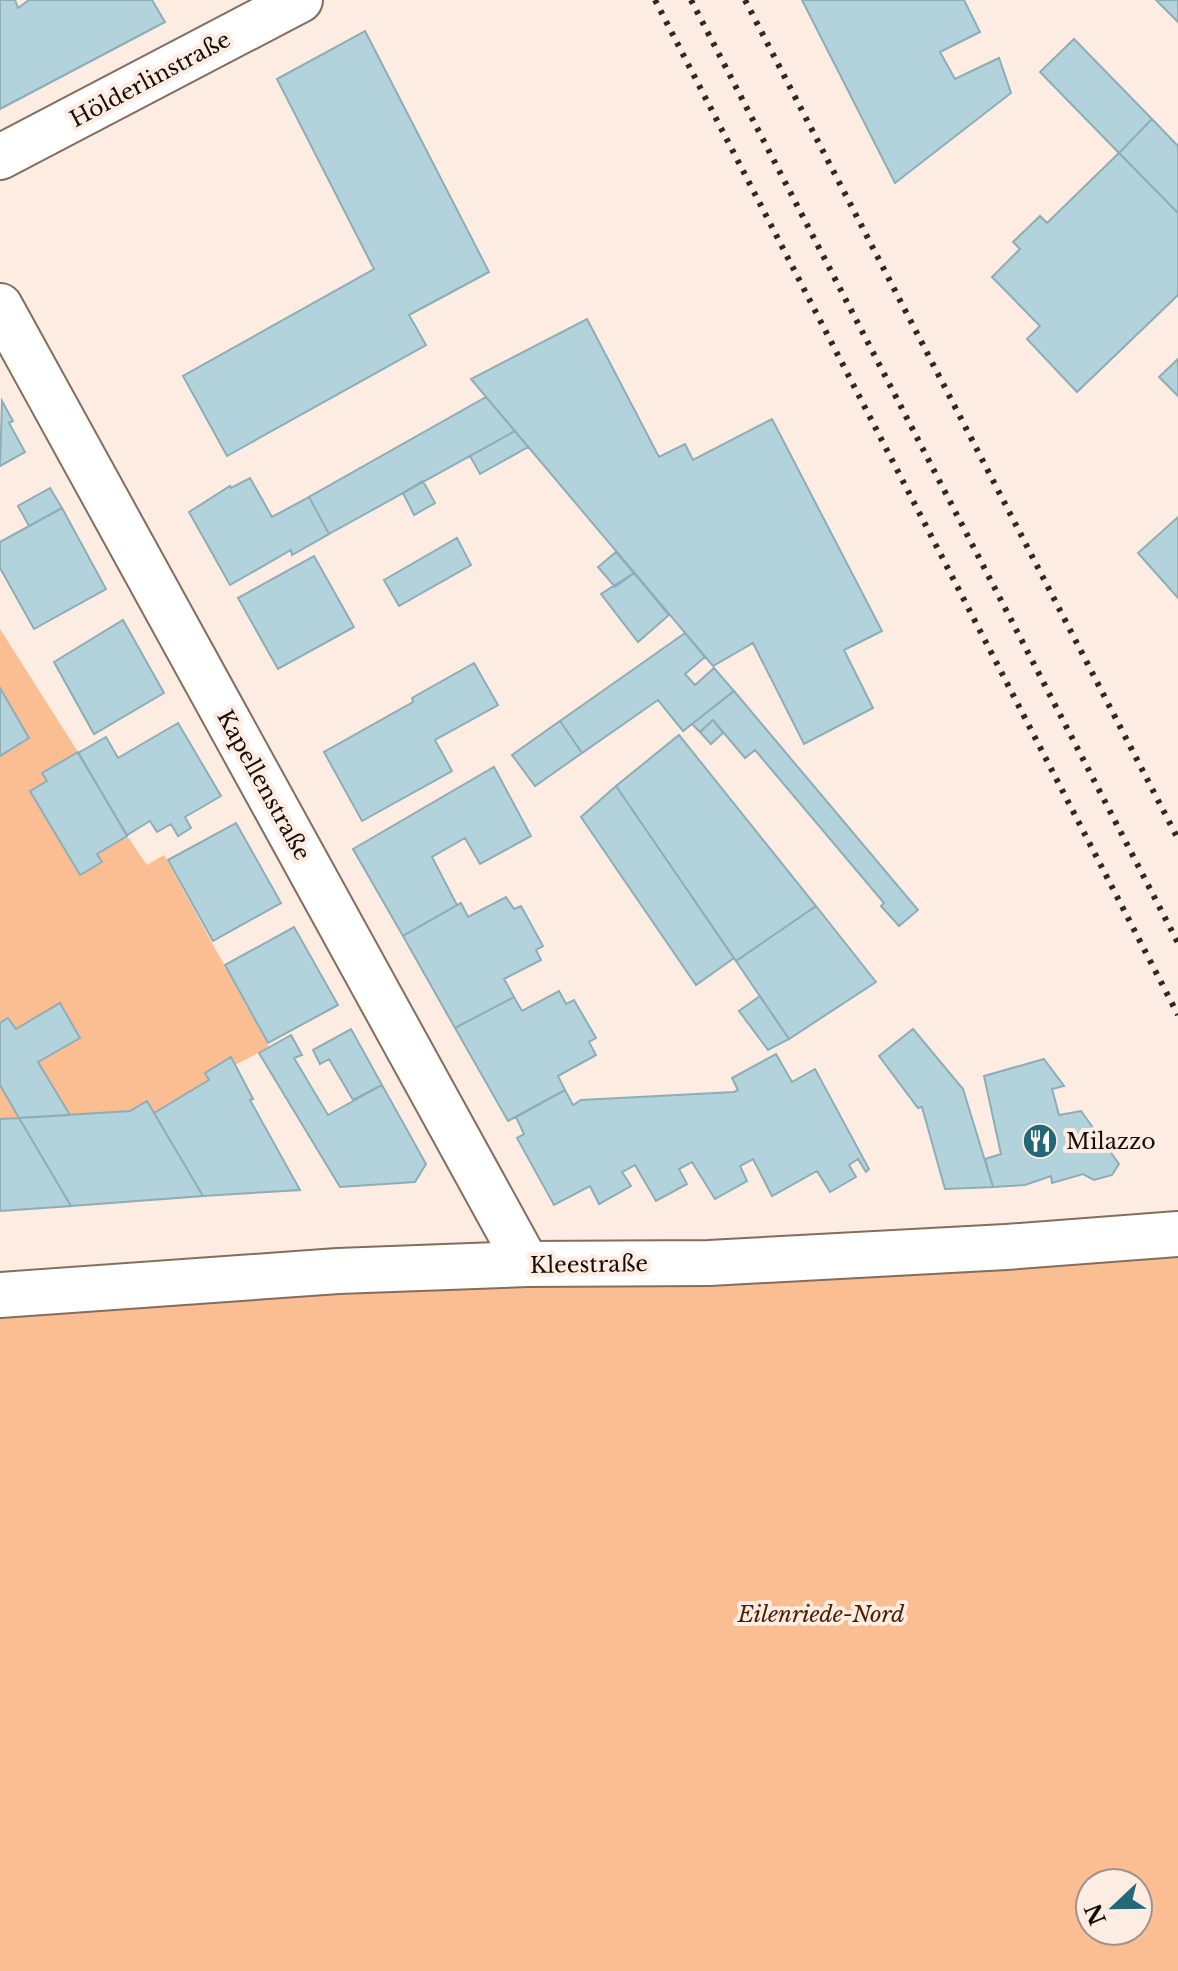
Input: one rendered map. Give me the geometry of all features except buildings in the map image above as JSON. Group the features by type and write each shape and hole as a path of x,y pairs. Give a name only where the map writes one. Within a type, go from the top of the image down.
{"street":[{"name":"Hölderlinstraße","path":"0,157 300,0"},
{"name":"Kapellenstraße","path":"0,306 527,1264"},
{"name":"Kleestraße","path":"0,1295 338,1271 527,1264 709,1263 1178,1234"}],"green space":[{"path":"0,629 78,752 43,773 47,781 30,792 79,875 102,863 97,854 127,836 147,865 164,855 269,1047 235,1065 230,1057 205,1073 209,1080 154,1113 147,1102 130,1111 70,1115 38,1062 80,1038 61,1003 16,1029 8,1018 0,1023 0,756 29,738 0,688"},
{"path":"0,1085 19,1118 0,1119"},
{"name":"Eilenriede-Nord","path":"1178,1234 1178,1971 0,1971 0,1295"}],"railway":[{"path":"655,0 1178,1015"},
{"path":"691,0 1178,943"},
{"path":"745,0 1178,839"}],"place":[{"name":"Milazzo","path":"1040,1141"}]}
